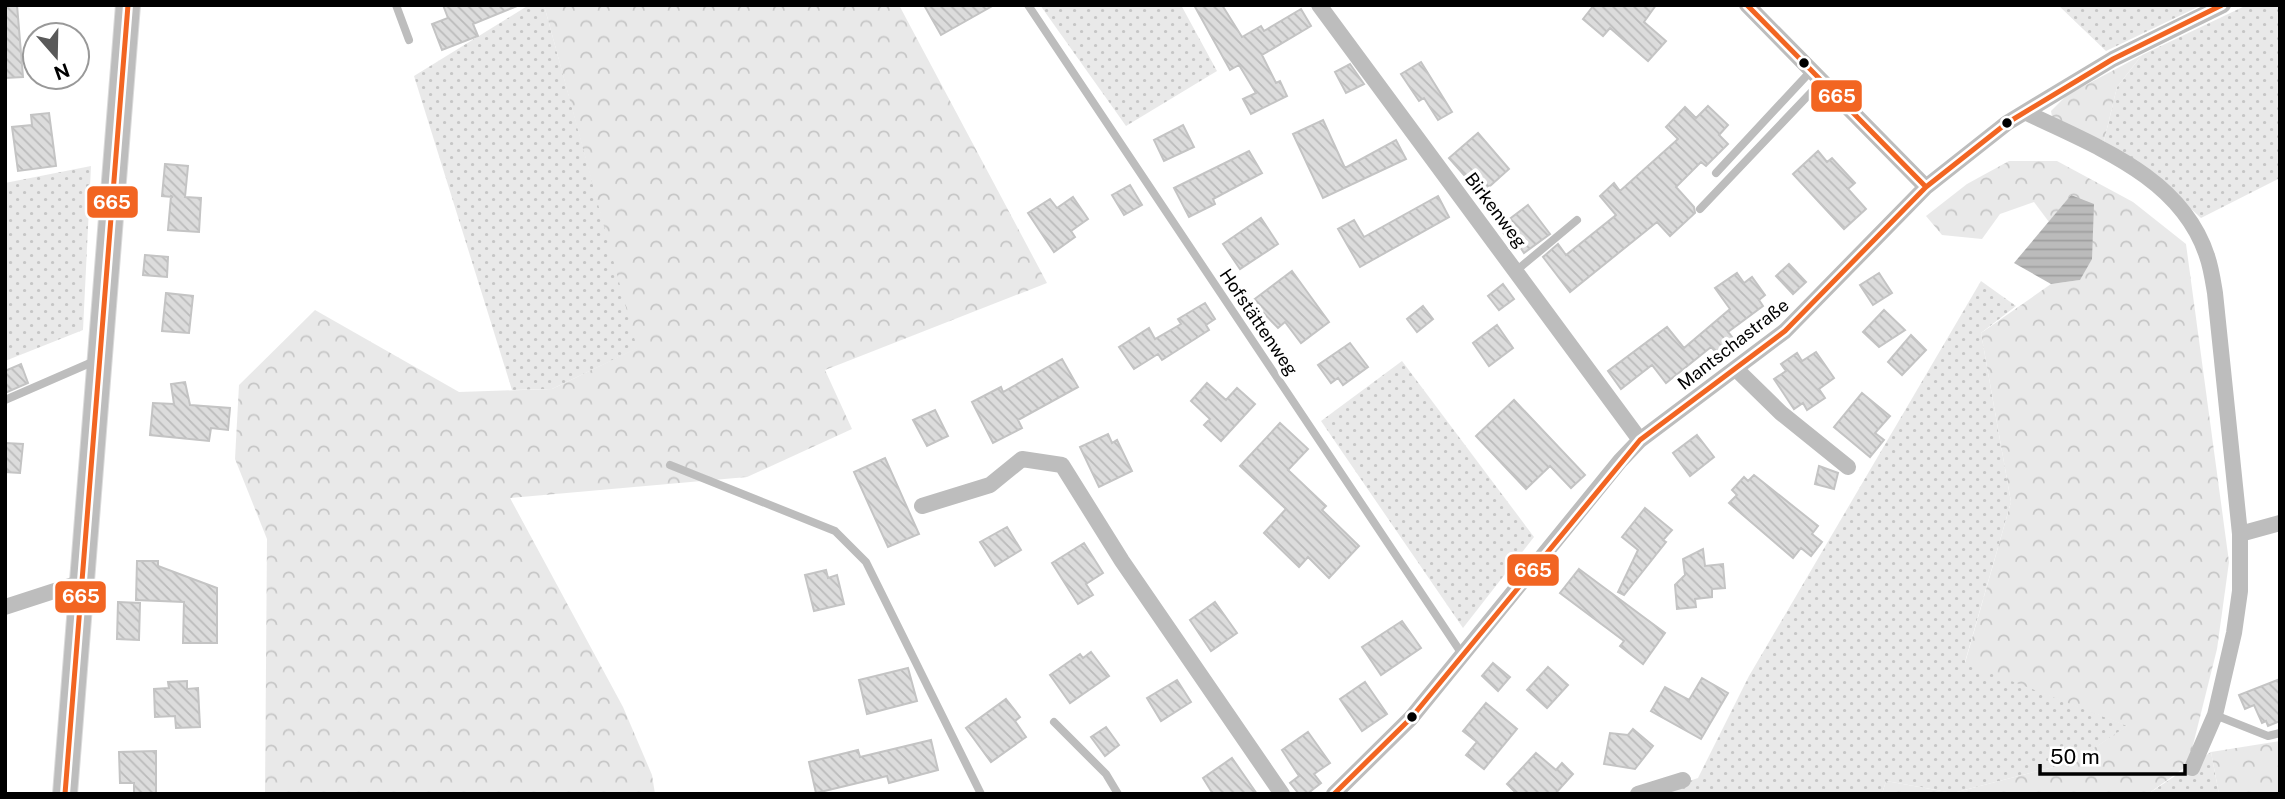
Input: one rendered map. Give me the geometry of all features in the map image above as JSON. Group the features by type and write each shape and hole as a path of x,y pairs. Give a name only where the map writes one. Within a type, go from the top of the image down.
{"main road":[{"path":"65,794 128,5"}],"street":[{"name":"Birkenweg","path":"1319,5 1640,440"},
{"path":"1748,5 1815,77 1926,187"},
{"name":"Mantschastraße","path":"1334,794 1411,718 1464,656 1612,470 1640,440 1736,369 1807,311 1926,187 2025,112 2113,59 2223,5"},
{"path":"2025,112 2130,164 2180,206 2194,226 2207,256 2215,293 2240,534 2240,591 2234,633 2215,715 2192,768"},
{"path":"1736,369 1781,413 1847,467"},
{"path":"922,506 990,485 1022,459 1062,465 1122,561 1282,794"},
{"path":"2240,534 2280,523"},
{"path":"5,607 82,582"},
{"path":"1638,794 1683,780"}],"lane":[{"path":"396,5 409,40"},
{"name":"Hofstättenweg","path":"1028,5 1464,656"},
{"path":"1716,173 1815,77"},
{"path":"1700,209 1815,77"},
{"path":"1517,270 1577,220"},
{"path":"5,400 99,358"},
{"path":"670,466 835,531 851,544 866,562 981,794"},
{"path":"2215,715 2268,736 2280,733"},
{"path":"1054,722 1107,774 1118,794"}],"green space":[{"path":"529,5 544,5 638,348 552,389 512,390 414,76"},
{"path":"544,5 899,5 1047,283 825,370 852,429 747,477 510,498 623,707 652,775 655,794 265,794 267,539 235,459 239,385 315,310 459,392 552,389 637,348"},
{"path":"1040,5 1181,5 1217,71 1126,126"},
{"path":"2058,5 2202,5 2106,51"},
{"path":"2247,5 2280,5 2280,178 2201,218 2157,178 2104,141 2117,87 2142,55"},
{"path":"2142,55 2117,87 2104,141 2053,122 2051,111 2067,95"},
{"path":"2009,161 2057,161 2133,202 2186,244 2229,562 2217,649 2188,765 2148,794 1882,794 1886,781 1953,793 2073,762 2127,726 1965,663 2011,502 1981,333 2051,284 2080,280 2071,195 2049,222 2034,202 2000,214 1982,239 1942,235 1926,216 1967,184"},
{"path":"91,166 83,330 5,361 5,183"},
{"path":"1981,281 2016,306 1981,333 2011,502 1965,662 2128,726 2073,762 1953,793 1886,781 1882,794 1651,794 1698,778 1749,676"},
{"path":"1402,361 1534,537 1463,628 1321,421"},
{"path":"2280,741 2280,794 2219,794 2211,752"},
{"path":"2211,752 2219,794 2148,794"}],"shaded area":[{"path":"2071,195 2094,204 2092,259 2080,280 2051,284 2014,263"}],"building":[{"path":"5,5 17,5 21,77 5,78"},
{"path":"443,5 517,6 473,24 478,36 442,50 432,24 448,18"},
{"path":"924,5 994,5 941,35"},
{"path":"1194,5 1222,5 1242,37 1261,26 1264,31 1301,9 1311,26 1262,55 1276,83 1280,81 1287,96 1251,114 1243,99 1256,93 1239,65 1230,70"},
{"path":"1594,5 1656,5 1644,22 1666,41 1648,61 1610,28 1603,36 1583,19"},
{"path":"1421,62 1452,112 1438,120 1424,98 1419,101 1401,74"},
{"path":"1350,64 1364,84 1346,93 1335,72"},
{"path":"1708,106 1728,125 1719,135 1728,144 1706,166 1701,162 1676,187 1694,207 1695,213 1670,236 1657,222 1570,292 1543,257 1558,244 1566,255 1616,215 1600,196 1614,183 1620,191 1678,139 1666,127 1685,107 1696,118"},
{"path":"49,113 56,166 18,171 12,127 32,125 31,115"},
{"path":"1323,120 1345,168 1396,140 1406,159 1323,198 1293,134"},
{"path":"1183,125 1194,147 1164,161 1154,140"},
{"path":"1478,133 1509,169 1481,194 1449,158"},
{"path":"1249,151 1262,173 1213,199 1215,204 1189,217 1174,188"},
{"path":"1818,151 1827,162 1832,158 1855,183 1848,189 1866,209 1844,229 1793,174"},
{"path":"165,164 188,166 185,197 201,198 199,232 168,230 171,197 162,196"},
{"path":"1130,185 1142,205 1124,215 1112,195"},
{"path":"1438,196 1449,217 1360,267 1338,229 1354,220 1364,237"},
{"path":"1073,197 1088,219 1071,231 1075,237 1054,252 1028,213 1050,199 1057,208"},
{"path":"1528,205 1550,234 1524,253 1520,247 1516,250 1499,227"},
{"path":"1261,218 1278,244 1240,269 1223,244"},
{"path":"145,255 168,257 167,277 143,275"},
{"path":"1789,264 1806,282 1793,294 1776,276"},
{"path":"1292,271 1329,322 1301,343 1285,322 1278,328 1252,301"},
{"path":"1737,273 1744,283 1752,277 1765,295 1759,300 1763,306 1728,332 1733,338 1716,352 1711,347 1666,383 1652,365 1621,389 1608,371 1667,327 1684,348 1730,309 1715,288"},
{"path":"1879,273 1892,293 1873,305 1860,285"},
{"path":"1503,284 1514,299 1499,310 1488,296"},
{"path":"166,293 193,296 189,333 162,331"},
{"path":"1205,303 1215,319 1206,325 1209,330 1162,360 1158,354 1134,369 1119,347 1149,328 1155,339 1181,324 1178,319"},
{"path":"1423,306 1433,319 1417,332 1407,319"},
{"path":"1884,310 1905,330 1879,347 1863,332"},
{"path":"1497,325 1513,348 1489,366 1473,343"},
{"path":"1911,335 1926,350 1902,375 1888,362"},
{"path":"1350,343 1368,367 1343,385 1338,378 1331,383 1318,365"},
{"path":"1816,352 1834,378 1819,389 1825,398 1807,410 1803,403 1794,409 1774,379 1786,371 1781,364 1797,353 1802,361"},
{"path":"1062,359 1078,387 1018,420 1022,428 993,443 972,402 1001,387 1003,392"},
{"path":"21,364 28,383 5,393 5,371"},
{"path":"185,382 190,405 230,408 228,430 211,428 209,441 150,435 153,403 174,404 171,384"},
{"path":"1207,383 1226,400 1237,388 1255,404 1221,441 1204,425 1210,419 1191,401"},
{"path":"1862,393 1890,416 1875,433 1884,440 1870,457 1834,427"},
{"path":"1514,400 1585,475 1571,488 1550,466 1526,489 1476,436"},
{"path":"935,410 948,436 927,446 913,420"},
{"path":"1280,423 1308,449 1288,470 1326,506 1322,510 1359,546 1329,578 1308,557 1299,567 1264,533 1286,509 1240,466"},
{"path":"1108,434 1112,443 1117,440 1132,471 1099,487 1080,447"},
{"path":"1697,435 1714,457 1690,476 1673,453"},
{"path":"5,443 23,444 20,473 5,472"},
{"path":"885,458 919,534 888,547 854,472"},
{"path":"1819,466 1838,473 1834,489 1815,484"},
{"path":"1754,475 1818,526 1812,534 1822,542 1811,556 1801,548 1793,558 1729,503 1737,495 1732,490 1744,477 1748,481"},
{"path":"1645,508 1672,530 1663,540 1666,542 1624,595 1618,592 1638,550 1622,537"},
{"path":"1007,527 1021,550 995,566 980,542"},
{"path":"1084,543 1103,573 1086,584 1093,595 1078,604 1052,563"},
{"path":"1703,549 1705,566 1723,564 1725,588 1712,589 1712,597 1695,599 1696,607 1677,609 1675,585 1685,575 1683,559"},
{"path":"137,561 158,561 158,566 217,588 217,643 183,643 184,602 136,600"},
{"path":"1579,569 1665,633 1643,664 1620,646 1624,641 1560,593"},
{"path":"826,570 828,578 837,575 844,604 814,611 805,575"},
{"path":"118,602 140,603 139,640 117,639"},
{"path":"1215,602 1237,633 1211,651 1190,620"},
{"path":"1402,621 1421,648 1381,675 1362,647"},
{"path":"1091,652 1109,676 1070,703 1050,675 1080,654 1083,658"},
{"path":"1493,663 1510,677 1498,691 1482,676"},
{"path":"1548,667 1568,685 1547,708 1527,690"},
{"path":"908,668 917,701 867,714 859,680"},
{"path":"1702,678 1728,693 1701,739 1651,711 1665,687 1689,700"},
{"path":"2280,679 2280,721 2268,726 2266,721 2262,723 2254,705 2245,709 2239,695"},
{"path":"1177,680 1191,702 1161,721 1147,698"},
{"path":"187,681 187,689 198,688 200,727 176,728 175,716 155,717 154,689 169,688 168,682"},
{"path":"1365,682 1387,714 1362,731 1340,699"},
{"path":"1006,699 1020,717 1015,721 1026,737 991,762 966,728"},
{"path":"1486,703 1517,729 1484,769 1466,755 1477,742 1463,731"},
{"path":"1106,727 1119,745 1105,756 1091,737"},
{"path":"1633,729 1653,746 1635,769 1604,764 1610,733 1628,735"},
{"path":"1308,732 1330,763 1314,774 1321,783 1307,794 1299,794 1290,783 1299,776 1282,750"},
{"path":"931,740 938,770 889,783 887,776 816,793 809,762 858,750 860,757"},
{"path":"156,751 156,794 134,794 134,783 120,783 119,752"},
{"path":"1536,753 1556,770 1562,763 1573,774 1555,794 1517,794 1507,784"},
{"path":"1232,758 1257,794 1213,794 1203,778"}],"transit line":[{"name":"665","path":"65,794 128,5"},
{"name":"665","path":"1747,5 1926,187"},
{"name":"665","path":"1334,794 1411,718 1640,440 1785,331 1926,187 2007,123 2113,59 2222,5"}]}
